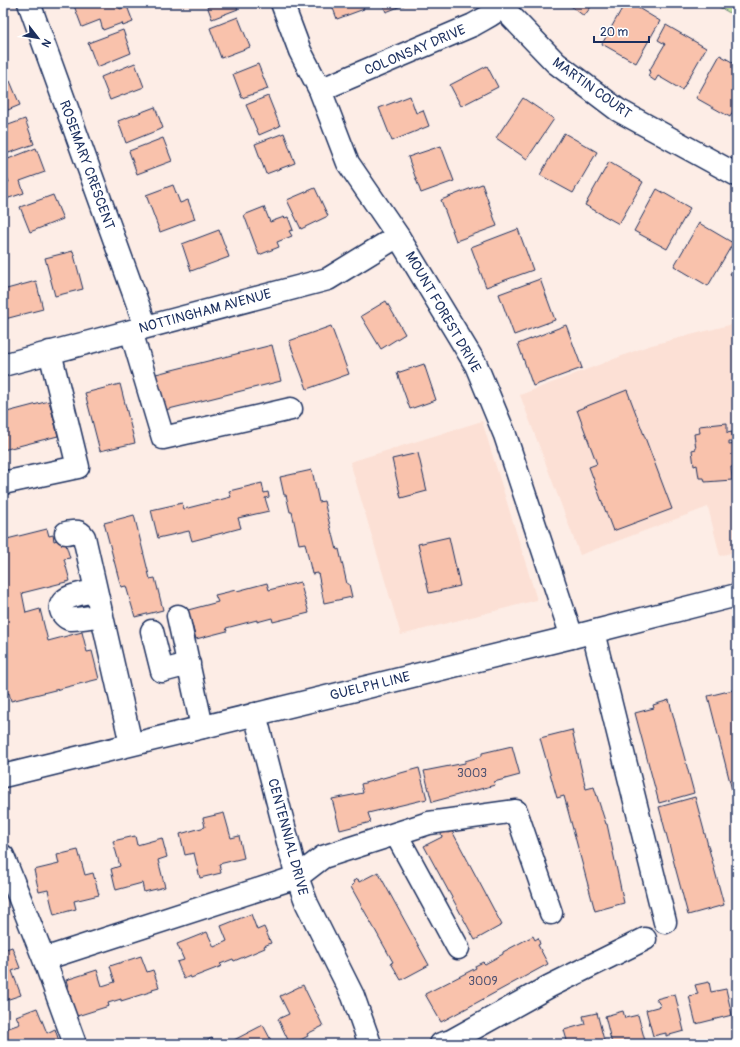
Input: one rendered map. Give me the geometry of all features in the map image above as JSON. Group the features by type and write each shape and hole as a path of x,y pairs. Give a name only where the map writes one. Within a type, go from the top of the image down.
{"street":[{"name":"ROSEMARY CRESCENT","path":"29,3 138,329 163,438 291,409"},
{"name":"MOUNT FOREST DRIVE","path":"282,3 300,51 320,90 348,163 398,236 476,365 505,435 582,634 665,922"},
{"name":"COLONSAY DRIVE","path":"320,90 473,25 504,5"},
{"name":"MARTIN COURT","path":"504,5 556,64 618,110 737,175"},
{"name":"NOTTINGHAM AVENUE","path":"3,365 328,279 398,236"},
{"path":"3,483 78,467 50,352"},
{"path":"66,533 78,531 84,537 131,744"},
{"path":"96,591 67,598 62,604 61,609 65,616 70,619 102,615"},
{"name":"GUELPH LINE","path":"3,776 737,595"},
{"path":"178,616 202,727"},
{"path":"152,631 162,671 189,664"},
{"name":"CENTENNIAL DRIVE","path":"255,714 297,877 307,904 353,996 370,1044"},
{"path":"44,959 297,877 323,857 429,823 516,811 551,913"},
{"path":"396,834 458,948"},
{"path":"3,856 44,959 75,1044"},
{"path":"441,1044 451,1041 550,986 645,939"}],"shaded area":[{"path":"737,323 737,551 720,556 708,507 580,555 520,395 648,346"},
{"path":"482,421 537,600 401,635 350,462"}],"green space":[{"path":"712,3 737,3 737,17"}],"building":[{"path":"73,3 118,3 120,9 127,6 133,22 123,26 122,23 103,30 100,20 82,27"},
{"path":"206,3 235,3 238,9 212,19"},
{"path":"331,3 361,3 364,9 337,19"},
{"path":"382,3 409,3 386,12"},
{"path":"567,3 594,3 584,16"},
{"path":"625,3 630,3 660,21 636,63 602,44"},
{"path":"238,17 250,47 221,58 210,28"},
{"path":"666,25 706,48 682,90 658,76 655,81 648,76 649,71 665,44 658,40"},
{"path":"123,30 131,53 97,67 88,43"},
{"path":"720,55 737,65 737,104 730,117 696,98"},
{"path":"135,63 144,87 110,100 101,77"},
{"path":"258,64 268,89 242,98 233,74"},
{"path":"487,66 498,87 461,106 450,85"},
{"path":"10,81 20,105 3,112 3,84"},
{"path":"268,96 280,126 259,135 246,105"},
{"path":"410,96 416,113 423,110 429,126 392,141 379,108"},
{"path":"523,98 554,119 527,159 496,138"},
{"path":"155,107 163,128 126,143 118,121"},
{"path":"25,119 34,144 3,155 3,127"},
{"path":"284,133 295,163 266,174 255,144"},
{"path":"564,133 597,152 573,193 540,175"},
{"path":"163,138 172,161 137,174 129,151"},
{"path":"441,146 454,181 421,193 408,157"},
{"path":"36,148 45,172 20,181 24,193 3,200 3,184 9,182 3,167 3,161"},
{"path":"609,162 643,182 619,224 585,205"},
{"path":"482,184 497,226 456,241 441,200"},
{"path":"173,185 180,203 188,200 195,219 160,232 146,195"},
{"path":"315,188 328,216 301,229 287,200"},
{"path":"657,189 690,208 667,249 634,231"},
{"path":"53,195 63,219 30,232 20,207"},
{"path":"264,207 270,222 288,217 293,230 289,231 292,236 277,242 279,247 259,255 244,215"},
{"path":"699,223 733,243 708,286 674,266"},
{"path":"518,229 533,270 486,287 471,247"},
{"path":"219,230 229,257 191,271 182,244"},
{"path":"73,251 83,289 55,296 45,258"},
{"path":"737,262 737,278 730,274"},
{"path":"540,279 555,320 514,335 499,294"},
{"path":"36,281 43,309 5,319 3,311 3,290"},
{"path":"386,301 405,334 381,349 361,316"},
{"path":"566,325 582,368 533,386 518,344"},
{"path":"331,326 349,374 307,389 289,341"},
{"path":"272,345 281,381 165,410 156,374"},
{"path":"424,364 436,400 410,409 397,373"},
{"path":"120,384 135,443 100,451 85,393"},
{"path":"627,390 672,509 613,531 589,467 597,464 577,410"},
{"path":"49,401 58,436 3,450 3,413"},
{"path":"727,423 727,433 732,432 733,442 729,442 729,445 737,444 737,466 731,467 732,480 705,482 704,478 699,478 697,465 694,466 692,450 696,449 694,434 700,433 699,426"},
{"path":"418,453 427,491 401,498 392,459"},
{"path":"312,470 319,502 324,501 332,534 337,550 339,549 347,584 349,584 352,597 324,603 318,573 312,574 305,543 299,544 292,512 290,512 286,495 284,495 280,477"},
{"path":"262,483 264,493 268,492 269,497 265,498 269,511 238,518 241,528 192,541 189,531 158,538 151,510 182,503 184,509 231,497 229,491"},
{"path":"134,515 150,579 155,578 163,610 135,617 126,586 121,587 104,523"},
{"path":"47,529 49,536 53,535 54,541 64,538 70,558 64,559 70,581 22,593 26,613 40,609 48,641 82,632 87,652 92,651 99,679 11,701 9,693 6,694 3,683 3,540"},
{"path":"449,537 460,586 429,593 418,544"},
{"path":"300,582 309,613 273,622 272,618 257,622 257,620 226,628 227,631 196,639 188,610 218,602 215,595 267,583 269,590"},
{"path":"737,689 737,798 736,794 733,794 708,696"},
{"path":"669,700 694,793 659,803 635,713 654,708 653,705"},
{"path":"572,730 586,789 594,787 607,824 624,903 595,911 564,796 557,798 540,738"},
{"path":"512,746 520,775 494,782 495,785 432,802 424,771 465,763 465,761 482,756 482,753"},
{"path":"419,768 427,799 368,813 371,822 340,830 332,799 363,793 361,784"},
{"path":"695,797 724,905 688,915 659,807"},
{"path":"224,813 231,838 239,836 244,858 219,864 221,873 200,878 194,853 185,855 180,834 205,827 203,818"},
{"path":"446,830 448,833 452,831 502,925 475,940 424,846 442,837 441,834"},
{"path":"135,836 137,845 162,838 167,857 158,860 165,887 144,892 142,883 116,890 111,869 120,866 113,841"},
{"path":"78,850 85,875 93,873 99,895 74,901 76,909 54,915 48,890 39,892 34,870 59,864 57,855"},
{"path":"378,872 429,965 401,980 391,963 393,962 351,887 354,884 353,881 358,879 359,882"},
{"path":"251,914 257,930 264,927 271,943 264,946 265,948 234,961 233,959 220,964 222,966 191,978 190,976 184,979 177,962 184,960 177,944 207,932 214,947 227,941 221,926"},
{"path":"533,936 535,940 538,938 540,944 538,945 548,964 441,1022 425,994 476,968 475,966 483,962 485,964 503,954 503,952"},
{"path":"12,947 20,968 12,971 21,995 3,1001 3,950"},
{"path":"141,956 147,972 153,970 159,987 152,989 153,991 121,1001 121,999 108,1003 109,1006 77,1016 76,1014 70,1016 64,999 71,997 66,980 97,970 102,986 115,982 110,966"},
{"path":"709,982 711,992 726,989 732,1015 696,1024 689,996 698,994 695,985"},
{"path":"303,985 323,1026 307,1034 308,1036 293,1044 290,1044 278,1019 289,1014 280,996"},
{"path":"675,994 684,1031 666,1036 666,1033 653,1036 646,1010 661,1006 656,999"},
{"path":"37,1008 47,1033 55,1029 60,1044 3,1044 3,1030 20,1024 16,1016"},
{"path":"623,1011 625,1018 638,1015 645,1041 634,1044 612,1044 605,1016"},
{"path":"597,1013 605,1044 568,1044 564,1030 585,1024 583,1016"},
{"path":"263,1025 273,1044 236,1044 234,1040"},
{"path":"212,1038 215,1044 199,1044"}]}
